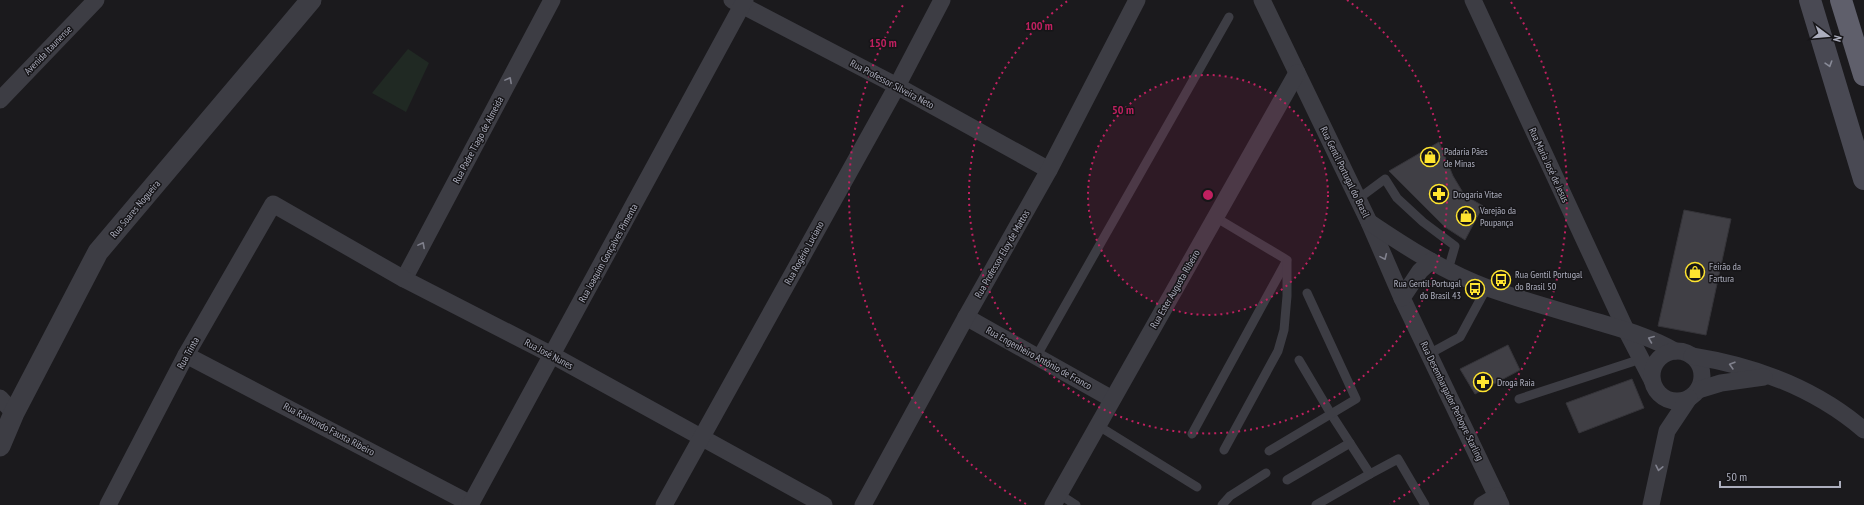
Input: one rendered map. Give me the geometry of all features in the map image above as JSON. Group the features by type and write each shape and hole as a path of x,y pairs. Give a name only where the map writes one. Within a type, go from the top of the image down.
{"highway":[{"path":"1842,0 1864,75"}],"main road":[{"path":"1810,0 1864,179"}],"street":[{"name":"Avenida Itaunense","path":"0,100 96,0"},
{"name":"Rua Soares Nogueira","path":"0,446 7,405 98,252 311,0"},
{"name":"Rua Padre Tiago de Almeida","path":"404,279 552,0"},
{"name":"Rua Rogério Luciano","path":"664,505 897,86 942,0"},
{"name":"Rua Professor Eloy de Mattos","path":"863,505 966,317 1049,170 1137,0"},
{"name":"Rua Gentil Portugal do Brasil","path":"1262,0 1369,222 1406,247 1431,261 1487,287 1626,330 1663,344 1675,351"},
{"name":"Rua Maria José de Jesus","path":"1473,0 1626,330"},
{"name":"Rua Professor Silveira Neto","path":"740,2 1049,170"},
{"name":"Rua Joaquim Gonçalves Pimenta","path":"471,504 740,2"},
{"name":"Rua Ester Augusta Ribeiro","path":"1056,500 1297,73"},
{"name":"Rua José Nunes","path":"273,204 404,279 552,355 824,505"},
{"name":"Rua Trinta","path":"108,505 186,355 273,204"},
{"name":"Rua Desembargador Perboyre Starling","path":"1369,222 1402,298 1499,500"},
{"path":"1402,298 1420,271 1431,261"},
{"name":"Rua Engenheiro Antônio de Franco","path":"966,317 1112,399"},
{"path":"1626,330 1652,380"},
{"path":"1652,505 1667,432 1660,395 1653,386 1652,372 1660,357 1675,351 1684,352 1692,356 1713,360 1770,376 1802,388 1843,412 1864,430"},
{"name":"Rua Raimundo Fausta Ribeiro","path":"186,355 471,504"},
{"path":"1667,432 1694,394 1702,376 1701,368 1692,356"},
{"path":"1660,395 1674,401 1682,401 1694,394 1721,384 1770,376"},
{"path":"1482,505 1499,500"}],"lane":[{"path":"1036,357 1229,17"},
{"path":"1358,199 1384,179 1397,198 1423,222 1455,246 1448,270"},
{"path":"1215,217 1287,260"},
{"path":"1192,434 1287,260"},
{"path":"1224,450 1278,351 1284,330 1287,296 1287,260"},
{"path":"1429,354 1460,337 1487,287"},
{"path":"1269,452 1356,399 1307,293"},
{"path":"1519,399 1640,358"},
{"path":"1299,360 1331,414 1370,474"},
{"path":"1097,425 1197,487"},
{"path":"1287,480 1350,443"},
{"path":"1316,505 1398,459 1425,505"},
{"path":"1222,505 1230,496 1266,473"},
{"path":"1056,500 1076,505"}],"shaded area":[{"path":"408,49 429,63 406,112 372,93"}],"building":[{"path":"1439,142 1453,176 1462,191 1471,199 1483,206 1465,240 1445,227 1389,171"},
{"name":"Feirão da Fartura","path":"1684,210 1731,219 1706,335 1658,326"},
{"name":"Droga Raia","path":"1508,345 1520,370 1475,394 1460,369"},
{"path":"1632,379 1644,408 1579,433 1566,403"}],"place":[{"name":"Padaria Pães de Minas","path":"1430,157"},
{"name":"Drogaria Vitae","path":"1439,194"},
{"name":"Varejão da Poupança","path":"1466,216"},
{"name":"Feirão da Fartura","path":"1695,272"},
{"name":"Rua Gentil Portugal do Brasil 50","path":"1501,280"},
{"name":"Rua Gentil Portugal do Brasil 43","path":"1475,289"},
{"name":"Droga Raia","path":"1483,382"}]}
